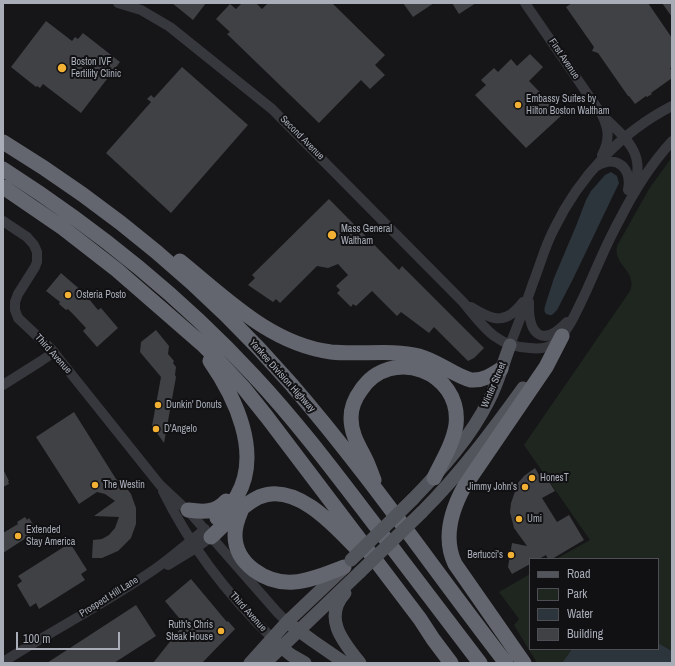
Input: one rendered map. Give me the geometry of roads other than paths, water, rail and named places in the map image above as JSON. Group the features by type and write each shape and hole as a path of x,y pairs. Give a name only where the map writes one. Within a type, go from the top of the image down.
{"highway":[{"name":"Yankee Division Highway","path":"3,142 55,176 126,228 199,290 268,359 324,423 506,663"},
{"name":"Yankee Division Highway","path":"3,169 62,208 123,254 181,304 236,358 284,409 313,444 480,663"},
{"path":"3,187 84,244 141,290 217,359 259,406 420,619 433,639"},
{"path":"126,228 167,250 250,317 273,332 296,343 336,352 414,355 432,360 471,380 485,378 501,370"},
{"path":"184,329 212,364 228,392 240,420 247,451 246,470 239,492 208,533"},
{"path":"524,663 455,564 450,551 449,532 453,512 464,488 546,367 562,336"},
{"path":"380,496 367,462 354,435 351,425 351,415 356,397 362,387 371,378 388,369 407,366 426,371 442,383 450,393 453,400 456,413 454,433 434,478"},
{"path":"188,510 204,512 211,511 217,509 225,503 236,484 247,451"},
{"path":"208,533 256,499 272,493 289,495 306,504 332,524 353,544 385,580 451,663"},
{"path":"241,510 235,531 237,547 245,561 260,574 280,581 296,582 311,579 348,564"}],"main road":[{"name":"Winter Street","path":"276,643 298,631 361,574 373,560 422,512 448,484 500,420 562,336"},
{"name":"Winter Street","path":"276,643 287,622 413,500 454,454 476,423 492,395 510,345"},
{"path":"360,663 341,638 336,627 335,617 340,598 361,574"},
{"path":"287,622 345,663"},
{"path":"250,663 276,643"},
{"path":"265,663 276,643"},
{"path":"276,643 291,655 305,663"}],"street":[{"name":"Second Avenue","path":"118,3 141,10 170,27 269,106 463,302 490,333 500,341 525,348 541,348 553,344 562,336"},
{"name":"First Avenue","path":"525,3 602,115 624,138 634,152 637,159 637,177 620,219"},
{"name":"Winter Street","path":"510,345 554,228 572,197 595,167 624,138 648,120 672,106"},
{"name":"First Avenue","path":"595,167 604,152 608,139 607,127 602,115"},
{"name":"Winter Street","path":"562,336 580,304 620,219 646,175 672,141"},
{"path":"595,167 606,162 611,162 618,163 627,171 629,176 628,189 620,219"},
{"name":"Third Avenue","path":"3,221 27,237 34,245 38,258 35,267 18,294 15,302 16,314 22,322 54,352 160,485 188,510 287,622"},
{"name":"Second Avenue","path":"463,302 485,316 494,319 502,319 508,317 516,310 531,290"},
{"path":"531,290 529,308 530,324 535,331 542,335 550,334 558,330 570,318 580,304"},
{"path":"3,385 41,362 54,352"},
{"name":"Third Avenue","path":"160,485 176,516 214,574 276,643"},
{"name":"Prospect Hill Lane","path":"3,662 153,570 170,565 208,533"}],"water":[{"path":"611,172 617,176 619,183 557,310 552,315 548,315 544,308 554,278 586,200 591,191 605,175"},
{"path":"659,644 672,651 672,663 562,663 571,650 659,650"}],"place":[{"name":"Boston IVF Fertility Clinic","path":"62,68"},
{"name":"Embassy Suites by Hilton Boston Waltham","path":"518,105"},
{"name":"Mass General Waltham","path":"332,235"},
{"name":"Osteria Posto","path":"68,295"},
{"name":"Dunkin' Donuts","path":"158,405"},
{"name":"D'Angelo","path":"156,429"},
{"name":"HonesT","path":"532,478"},
{"name":"The Westin","path":"95,485"},
{"name":"Jimmy John's","path":"525,487"},
{"name":"Umi","path":"519,519"},
{"name":"Extended Stay America","path":"18,536"},
{"name":"Bertucci's","path":"511,555"},
{"name":"Ruth's Chris Steak House","path":"221,631"}]}
